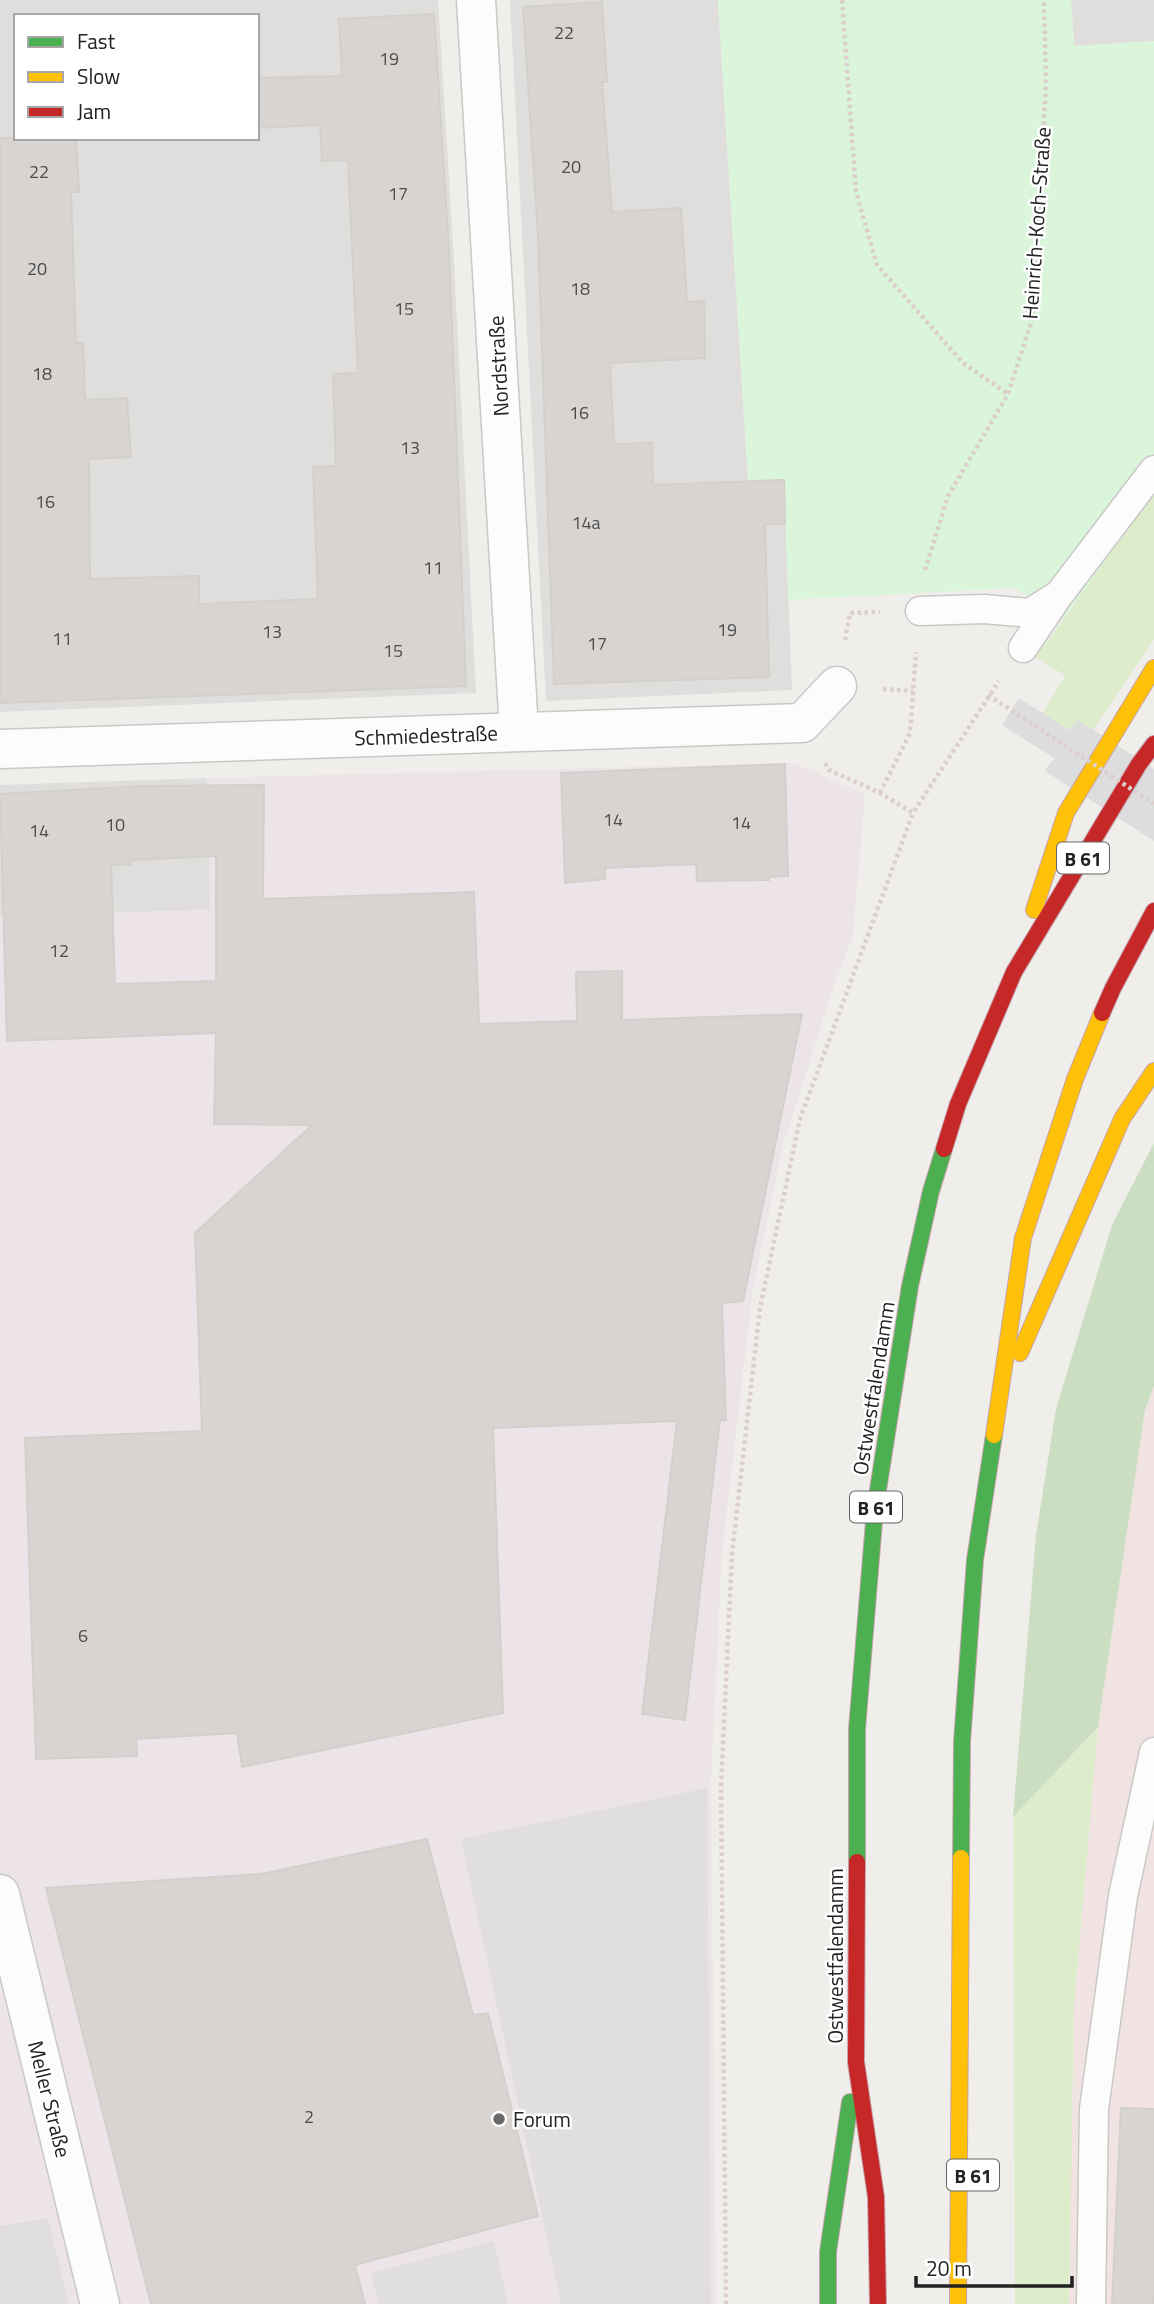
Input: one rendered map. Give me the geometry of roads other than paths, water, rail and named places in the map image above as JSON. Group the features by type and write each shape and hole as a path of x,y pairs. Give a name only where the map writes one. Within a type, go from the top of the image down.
{"highway":[{"path":"1014,972 1066,813 1154,668"},
{"name":"Ostwestfalendamm","path":"878,2304 876,2197 856,2062 857,1729 875,1509 911,1286 931,1191 958,1104 1014,972 1139,764 1154,744"},
{"name":"B 61","path":"958,2304 962,1742 975,1560 1023,1238 1075,1079 1113,988 1154,911"},
{"path":"1001,1397 1122,1119 1154,1071"},
{"name":"B 61","path":"960,2046 975,2195"},
{"name":"B 61","path":"828,2304 828,2252 856,2062"}],"street":[{"name":"Nordstraße","path":"477,0 519,731"},
{"name":"Schmiedestraße","path":"0,749 802,723 837,686"},
{"name":"Meller Straße","path":"0,1894 100,2304"}],"lane":[{"path":"1023,648 1058,596 1154,470"},
{"path":"920,611 984,609 1030,613 1058,596"},
{"path":"1091,2304 1094,2109 1123,1896 1146,1824 1154,1752"}],"place":[{"name":"Forum","path":"499,2119"}]}
